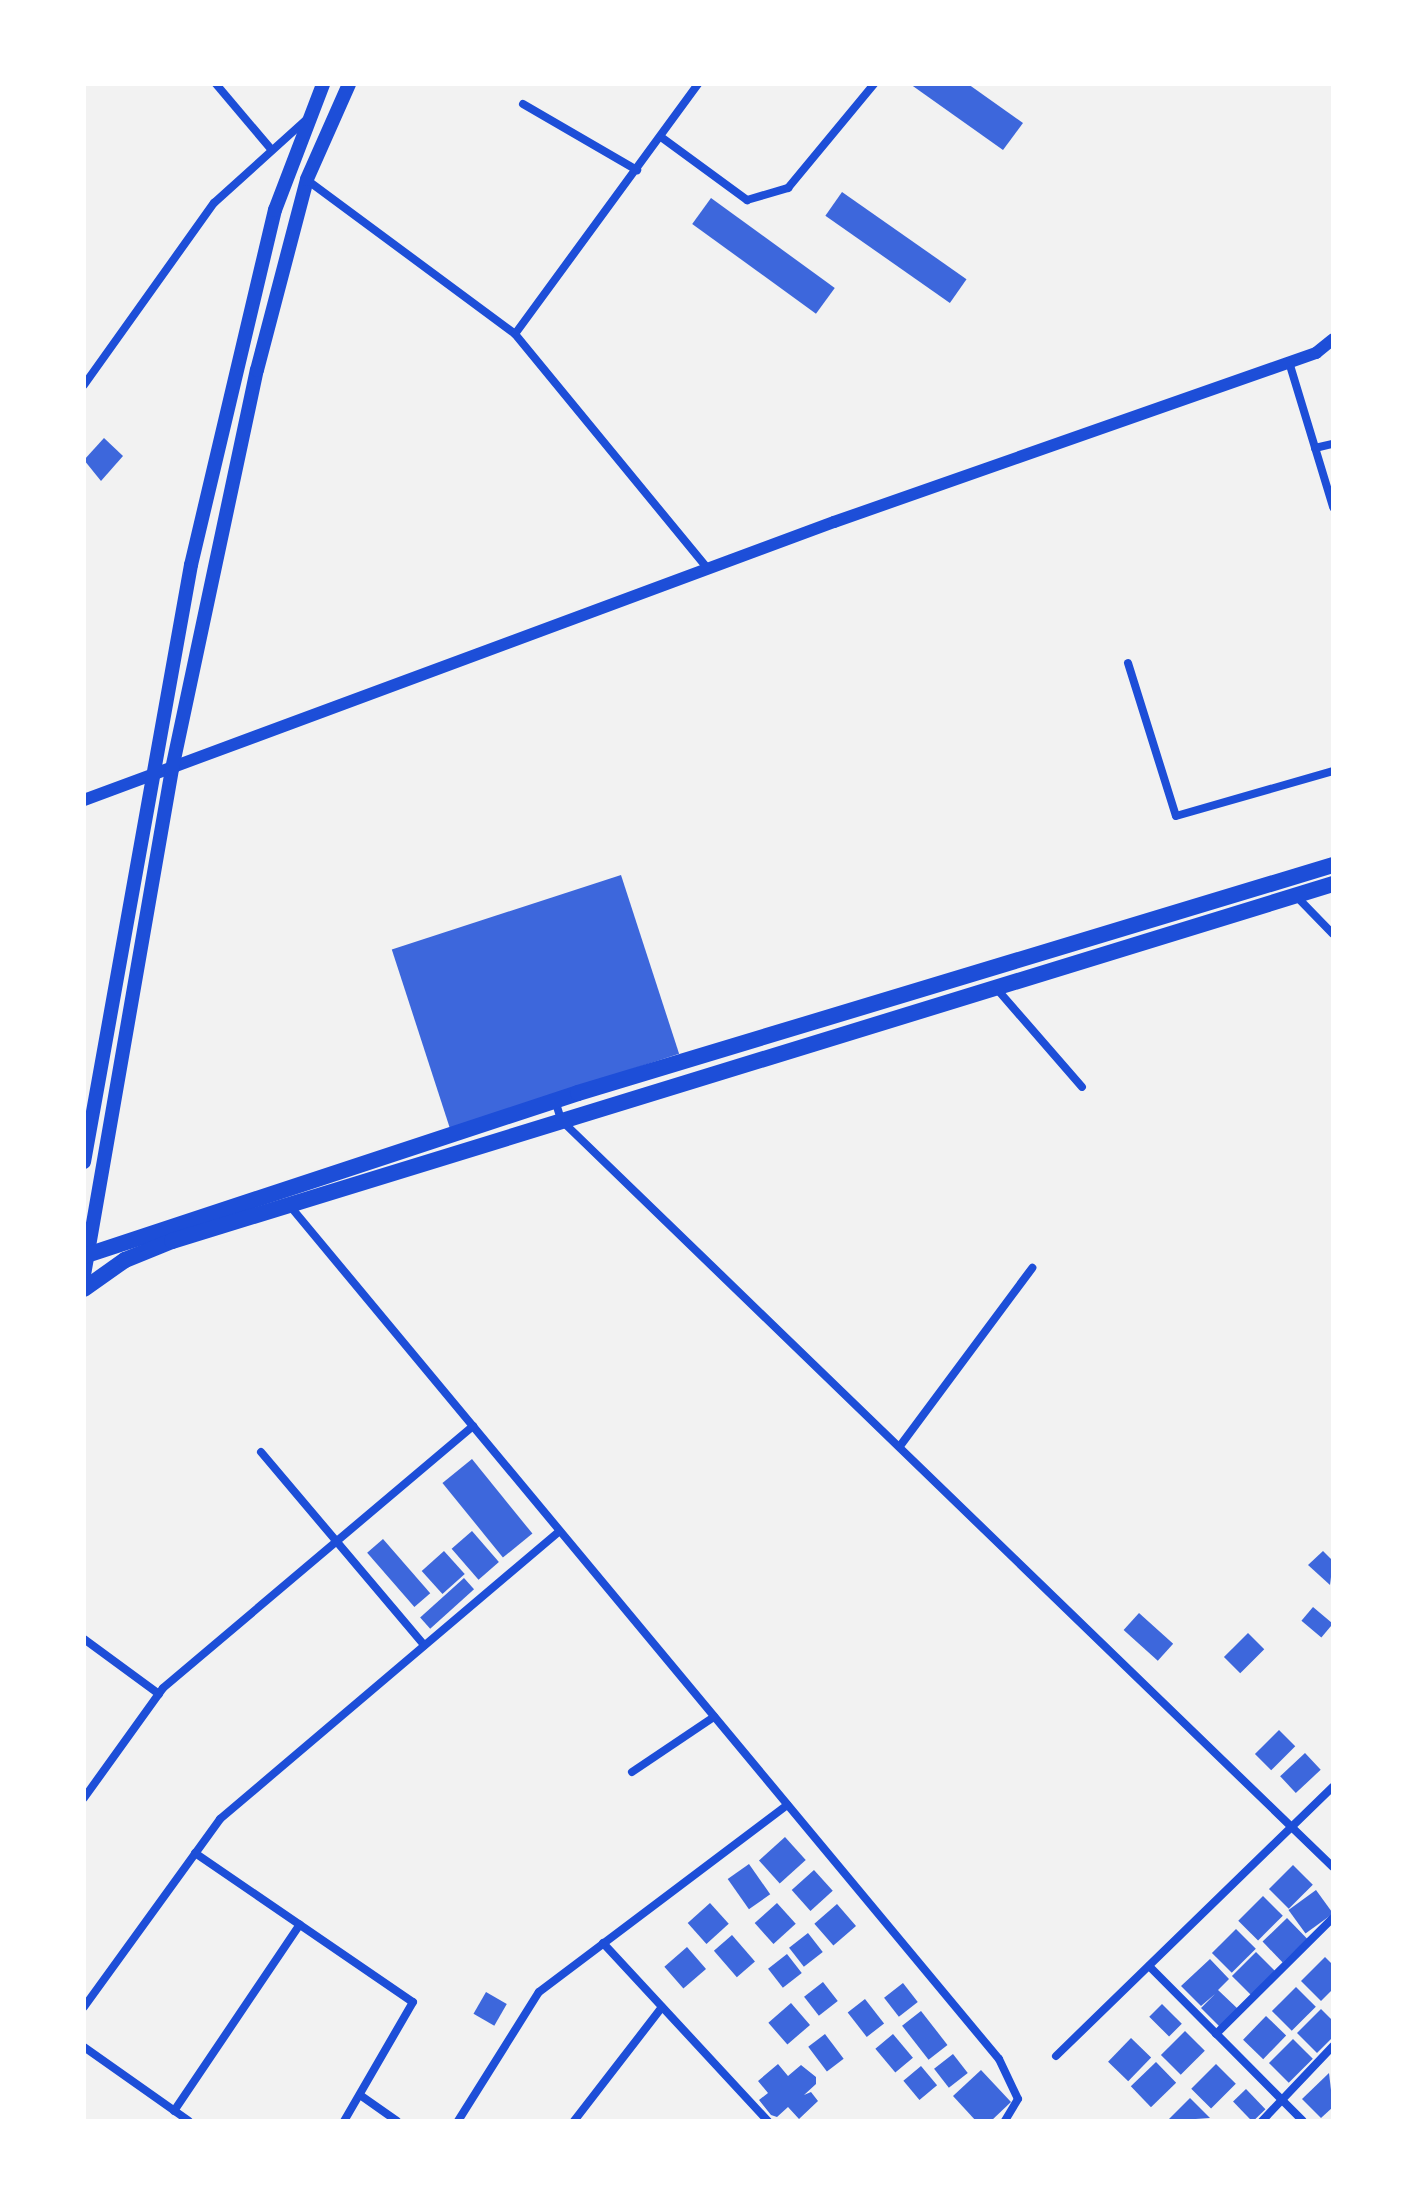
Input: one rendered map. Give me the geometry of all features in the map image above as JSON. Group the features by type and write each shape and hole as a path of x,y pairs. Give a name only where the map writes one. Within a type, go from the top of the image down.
{"main road":[{"path":"84,1162 195,550 275,210 323,84"},
{"path":"84,1275 172,769 257,370 307,179 349,84"},
{"path":"86,1256 277,1189 555,1100 1333,865"},
{"path":"84,1289 125,1260 561,1120 1333,884"}],"street":[{"path":"216,84 271,149"},
{"path":"515,334 698,84"},
{"path":"661,137 747,200 788,188 874,84"},
{"path":"523,104 637,170"},
{"path":"84,385 214,203 308,118"},
{"path":"307,179 515,334 708,569"},
{"path":"84,800 708,569 1316,353 1333,339"},
{"path":"1289,362 1333,507"},
{"path":"1315,448 1333,444"},
{"path":"1128,663 1176,816 1333,771"},
{"path":"1295,896 1333,934"},
{"path":"995,988 1082,1087"},
{"path":"555,1100 561,1120 1333,1867"},
{"path":"277,1189 999,2059 1018,2099 1005,2121"},
{"path":"900,1446 1032,1268"},
{"path":"84,1798 159,1694 473,1426"},
{"path":"261,1452 424,1645"},
{"path":"84,2007 220,1819 559,1531"},
{"path":"84,1639 159,1694"},
{"path":"632,1772 714,1717"},
{"path":"1056,2056 1333,1787"},
{"path":"458,2121 539,1992 787,1805"},
{"path":"195,1853 413,2002 344,2121"},
{"path":"1216,2034 1333,1918"},
{"path":"174,2111 300,1924"},
{"path":"603,1943 768,2121"},
{"path":"1149,1966 1303,2121"},
{"path":"574,2121 662,2007"},
{"path":"1262,2121 1333,2046"},
{"path":"84,2047 189,2121"},
{"path":"360,2095 397,2121"}],"building":[{"path":"910,84 968,84 1023,123 1003,150"},
{"path":"842,192 967,279 950,303 825,216"},
{"path":"711,198 835,288 816,314 692,224"},
{"path":"104,438 123,456 101,481 84,460"},
{"path":"621,875 679,1054 450,1128 392,949"},
{"path":"472,1459 532,1534 503,1558 442,1483"},
{"path":"472,1531 499,1562 479,1580 452,1549"},
{"path":"383,1539 430,1593 414,1607 367,1553"},
{"path":"444,1551 465,1574 442,1594 422,1571"},
{"path":"1323,1551 1333,1561 1330,1585 1308,1565"},
{"path":"464,1578 474,1589 430,1629 420,1617"},
{"path":"1313,1607 1333,1624 1321,1638 1301,1621"},
{"path":"1139,1613 1173,1644 1158,1661 1124,1630"},
{"path":"1248,1633 1264,1649 1240,1673 1224,1657"},
{"path":"1279,1730 1295,1746 1271,1770 1255,1754"},
{"path":"1305,1753 1321,1770 1296,1793 1280,1776"},
{"path":"785,1837 806,1860 780,1883 759,1860"},
{"path":"749,1864 770,1894 749,1909 728,1879"},
{"path":"1293,1865 1313,1885 1289,1909 1269,1889"},
{"path":"814,1870 833,1891 810,1911 792,1890"},
{"path":"1316,1890 1333,1913 1306,1933 1288,1910"},
{"path":"1263,1896 1283,1916 1258,1941 1238,1921"},
{"path":"710,1903 729,1924 706,1944 688,1923"},
{"path":"777,1903 796,1924 773,1944 755,1923"},
{"path":"837,1904 856,1926 833,1946 814,1924"},
{"path":"1287,1918 1307,1939 1283,1962 1263,1942"},
{"path":"1236,1929 1256,1949 1232,1973 1212,1953"},
{"path":"808,1933 823,1952 804,1967 789,1948"},
{"path":"732,1935 755,1961 737,1977 714,1951"},
{"path":"687,1947 706,1969 683,1989 664,1967"},
{"path":"1256,1952 1276,1972 1252,1996 1232,1976"},
{"path":"787,1954 802,1973 783,1988 768,1969"},
{"path":"1325,1957 1333,1965 1333,1989 1321,2001 1301,1981"},
{"path":"1210,1959 1229,1979 1218,1990 1238,2009 1221,2028 1201,2008 1215,1994 1201,2006 1181,1986"},
{"path":"823,1982 838,2001 819,2016 804,1997"},
{"path":"903,1983 918,2002 899,2017 884,1998"},
{"path":"1296,1987 1316,2007 1292,2031 1272,2011"},
{"path":"486,1992 507,2004 494,2026 474,2014"},
{"path":"865,1999 884,2023 867,2037 848,2013"},
{"path":"791,2003 810,2025 787,2045 768,2023"},
{"path":"1162,2004 1182,2024 1169,2037 1149,2017"},
{"path":"1321,2009 1333,2021 1333,2037 1317,2053 1297,2033"},
{"path":"921,2011 947,2045 929,2060 902,2026"},
{"path":"1266,2016 1286,2035 1263,2059 1243,2040"},
{"path":"1185,2031 1205,2051 1181,2075 1161,2055"},
{"path":"825,2034 844,2059 827,2071 808,2047"},
{"path":"893,2034 913,2058 895,2073 875,2049"},
{"path":"1131,2038 1151,2057 1128,2081 1108,2062"},
{"path":"1293,2039 1313,2059 1289,2083 1269,2063"},
{"path":"953,2054 968,2073 949,2088 934,2069"},
{"path":"1156,2062 1176,2083 1151,2107 1131,2086"},
{"path":"778,2064 788,2076 801,2065 816,2077 816,2084 804,2095 811,2092 818,2101 799,2119 788,2107 777,2117 771,2115 759,2100 768,2093 758,2081"},
{"path":"1216,2064 1236,2084 1211,2109 1191,2089"},
{"path":"921,2066 937,2085 919,2100 903,2081"},
{"path":"981,2070 1011,2102 991,2121 976,2121 953,2096"},
{"path":"1329,2073 1333,2107 1321,2118 1302,2099"},
{"path":"1246,2089 1265,2109 1252,2121 1233,2102"},
{"path":"1190,2098 1210,2118 1167,2121"}]}
